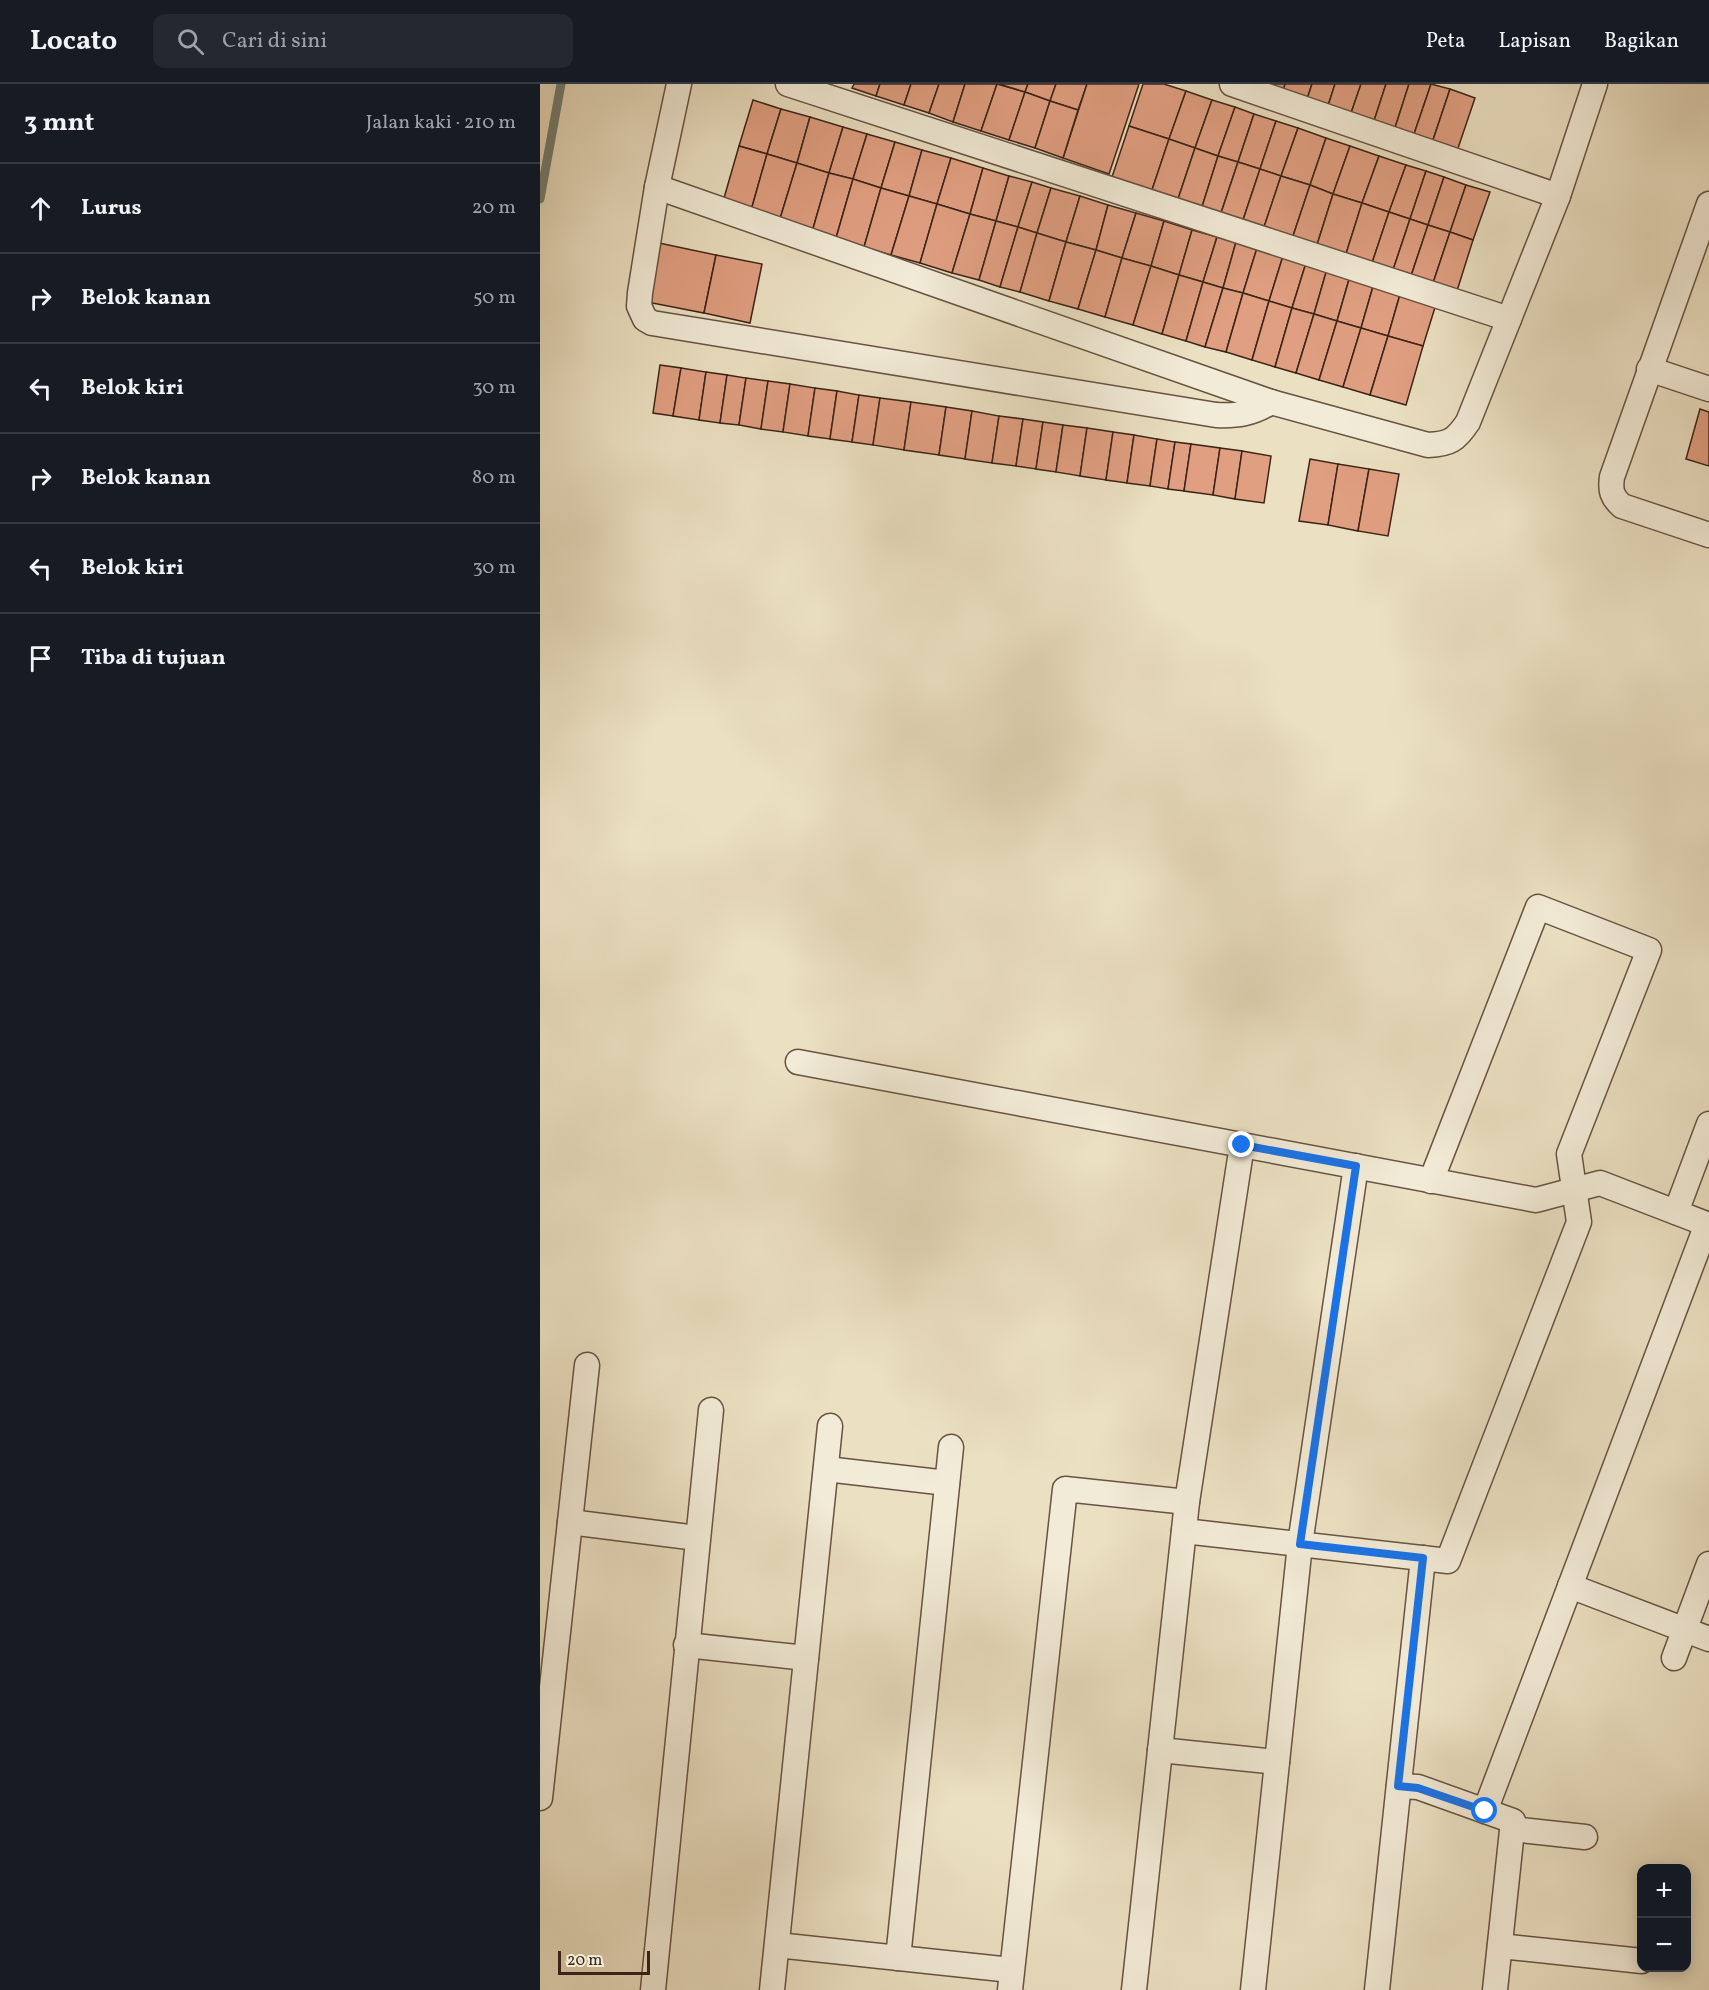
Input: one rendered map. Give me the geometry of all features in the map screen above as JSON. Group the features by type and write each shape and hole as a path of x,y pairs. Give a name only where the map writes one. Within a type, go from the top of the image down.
{"street":[{"path":"679,84 657,187 639,306 645,319 652,323 1216,415 1239,416 1256,412 1271,402"},
{"path":"788,84 1509,319"},
{"path":"1232,84 1558,196"},
{"path":"657,187 1271,402 1428,445 1444,444 1458,436 1468,422 1558,196 1595,84"},
{"path":"1709,204 1703,236 1649,369 1612,477 1611,489 1614,499 1623,506 1709,536"},
{"path":"1649,369 1709,389"},
{"path":"1184,1531 1448,1561 1579,1222 1569,1154 1649,950 1538,907 1431,1180"},
{"path":"798,1062 1536,1200 1600,1183 1708,1224 1485,1811"},
{"path":"1676,1212 1709,1124"},
{"path":"1134,1990 1187,1502 1242,1145"},
{"path":"1253,1990 1300,1544 1356,1166"},
{"path":"540,1798 587,1365"},
{"path":"653,1990 711,1410"},
{"path":"772,1990 830,1426"},
{"path":"898,1958 951,1447"},
{"path":"826,1469 947,1483"},
{"path":"777,1945 898,1958 1011,1980 1065,1489 1187,1502"},
{"path":"570,1522 697,1538"},
{"path":"1377,1990 1423,1558"},
{"path":"1674,1658 1709,1564"},
{"path":"1570,1586 1709,1638"},
{"path":"686,1645 806,1658"},
{"path":"1160,1750 1278,1761"},
{"path":"1398,1786 1418,1788 1513,1821 1495,1990"},
{"path":"1512,1829 1586,1837"},
{"path":"1500,1947 1637,1961"}],"building":[{"path":"854,84 880,84 876,96 852,88"},
{"path":"880,84 911,84 904,105 876,96"},
{"path":"911,84 939,84 929,113 904,105"},
{"path":"939,84 965,84 953,122 929,113"},
{"path":"965,84 997,84 981,131 953,122"},
{"path":"997,84 1025,92 1009,140 981,131"},
{"path":"999,84 1028,84 1025,92"},
{"path":"1028,84 1056,84 1050,101 1025,92"},
{"path":"1056,84 1087,84 1078,110 1050,101"},
{"path":"1087,84 1139,84 1109,174 1063,158"},
{"path":"1143,84 1164,84 1186,91 1169,139 1129,126"},
{"path":"1258,84 1285,84 1281,98"},
{"path":"1285,84 1312,84 1305,105 1281,98"},
{"path":"1312,84 1335,84 1326,112 1305,105"},
{"path":"1335,84 1361,84 1349,119 1326,112"},
{"path":"1361,84 1386,84 1372,127 1349,119"},
{"path":"1386,84 1409,84 1393,134 1372,127"},
{"path":"1409,84 1431,84 1412,140 1393,134"},
{"path":"1431,84 1450,89 1431,146 1412,140"},
{"path":"1450,89 1475,98 1456,154 1431,146"},
{"path":"1186,91 1212,100 1195,148 1169,139"},
{"path":"1025,92 1050,101 1035,148 1009,140"},
{"path":"753,100 781,109 767,154 739,146"},
{"path":"1212,100 1235,107 1218,156 1195,148"},
{"path":"1050,101 1078,110 1063,158 1035,148"},
{"path":"1235,107 1254,114 1238,162 1218,156"},
{"path":"781,109 810,117 797,163 767,154"},
{"path":"1254,114 1276,121 1260,169 1238,162"},
{"path":"810,117 843,127 829,173 797,163"},
{"path":"1276,121 1298,128 1281,176 1260,169"},
{"path":"1129,126 1169,139 1151,193 1111,180"},
{"path":"843,127 867,134 853,179 829,173"},
{"path":"1298,128 1326,138 1310,185 1281,176"},
{"path":"867,134 895,142 881,188 853,179"},
{"path":"1326,138 1350,146 1333,194 1310,185"},
{"path":"1169,139 1195,148 1177,202 1151,193"},
{"path":"895,142 922,150 909,196 881,188"},
{"path":"739,146 767,154 750,214 722,205"},
{"path":"1350,146 1379,156 1362,203 1333,194"},
{"path":"1195,148 1218,156 1201,210 1177,202"},
{"path":"922,150 951,158 937,204 909,196"},
{"path":"767,154 797,163 779,222 750,214"},
{"path":"1218,156 1238,162 1220,216 1201,210"},
{"path":"1379,156 1406,165 1389,212 1362,203"},
{"path":"951,158 983,168 970,214 937,204"},
{"path":"1238,162 1260,169 1242,223 1220,216"},
{"path":"797,163 829,173 812,232 779,222"},
{"path":"1406,165 1426,171 1410,219 1389,212"},
{"path":"983,168 1009,176 996,221 970,214"},
{"path":"1260,169 1281,176 1263,230 1242,223"},
{"path":"1426,171 1444,177 1428,225 1410,219"},
{"path":"829,173 853,179 836,238 812,232"},
{"path":"1009,176 1032,182 1018,227 996,221"},
{"path":"1281,176 1310,185 1292,239 1263,230"},
{"path":"1444,177 1466,185 1450,232 1428,225"},
{"path":"853,179 881,188 864,247 836,238"},
{"path":"1032,182 1051,188 1037,233 1018,227"},
{"path":"1310,185 1333,194 1316,248 1292,239"},
{"path":"1466,185 1490,192 1473,240 1450,232"},
{"path":"881,188 909,196 891,255 864,247"},
{"path":"1051,188 1080,196 1066,242 1037,233"},
{"path":"1333,194 1362,203 1345,257 1316,248"},
{"path":"909,196 937,204 920,263 891,255"},
{"path":"1080,196 1108,205 1096,250 1066,242"},
{"path":"1362,203 1389,212 1371,266 1345,257"},
{"path":"937,204 970,214 952,273 920,263"},
{"path":"1108,205 1136,213 1122,258 1096,250"},
{"path":"1389,212 1410,219 1392,273 1371,266"},
{"path":"1136,213 1164,221 1151,266 1122,258"},
{"path":"970,214 996,221 979,280 952,273"},
{"path":"1410,219 1428,225 1410,279 1392,273"},
{"path":"996,221 1018,227 1000,287 979,280"},
{"path":"1164,221 1192,230 1179,275 1151,266"},
{"path":"1428,225 1450,232 1432,286 1410,279"},
{"path":"1018,227 1037,233 1020,292 1000,287"},
{"path":"1192,230 1217,237 1203,282 1179,275"},
{"path":"1450,232 1473,240 1456,294 1432,286"},
{"path":"1037,233 1066,242 1049,301 1020,292"},
{"path":"1217,237 1236,242 1223,288 1203,282"},
{"path":"1066,242 1096,250 1078,309 1049,301"},
{"path":"1236,242 1257,248 1243,293 1223,288"},
{"path":"659,243 716,255 704,313 647,302"},
{"path":"1257,248 1283,256 1269,301 1243,293"},
{"path":"1096,250 1122,258 1105,317 1078,309"},
{"path":"716,255 762,264 750,323 704,313"},
{"path":"1283,256 1306,263 1292,308 1269,301"},
{"path":"1122,258 1151,266 1133,325 1105,317"},
{"path":"1306,263 1327,269 1314,314 1292,308"},
{"path":"1151,266 1179,275 1162,334 1133,325"},
{"path":"1327,269 1350,276 1337,321 1314,314"},
{"path":"1179,275 1203,282 1186,341 1162,334"},
{"path":"1350,276 1374,283 1361,328 1337,321"},
{"path":"1203,282 1223,288 1205,347 1186,341"},
{"path":"1374,283 1401,291 1388,336 1361,328"},
{"path":"1223,288 1243,293 1226,352 1205,347"},
{"path":"1401,291 1437,301 1423,346 1388,336"},
{"path":"1243,293 1269,301 1252,360 1226,352"},
{"path":"1269,301 1292,308 1275,367 1252,360"},
{"path":"1292,308 1314,314 1296,373 1275,367"},
{"path":"1314,314 1337,321 1319,380 1296,373"},
{"path":"1337,321 1361,328 1343,387 1319,380"},
{"path":"1361,328 1388,336 1370,395 1343,387"},
{"path":"1388,336 1423,346 1406,405 1370,395"},
{"path":"660,365 681,368 673,416 653,413"},
{"path":"681,368 706,372 699,420 673,416"},
{"path":"706,372 727,375 720,423 699,420"},
{"path":"727,375 746,378 739,425 720,423"},
{"path":"746,378 768,381 761,429 739,425"},
{"path":"768,381 790,384 783,432 761,429"},
{"path":"790,384 815,388 808,436 783,432"},
{"path":"815,388 837,391 830,439 808,436"},
{"path":"837,391 859,395 852,442 830,439"},
{"path":"859,395 880,398 873,445 852,442"},
{"path":"880,398 911,402 904,450 873,445"},
{"path":"911,402 946,407 939,455 904,450"},
{"path":"946,407 972,411 965,459 939,455"},
{"path":"1700,409 1709,412 1709,466 1686,459"},
{"path":"972,411 999,416 992,463 965,459"},
{"path":"999,416 1023,419 1016,466 992,463"},
{"path":"1023,419 1043,422 1036,469 1016,466"},
{"path":"1043,422 1063,425 1056,472 1036,469"},
{"path":"1063,425 1087,428 1080,476 1056,472"},
{"path":"1087,428 1113,432 1106,480 1080,476"},
{"path":"1113,432 1134,435 1127,483 1106,480"},
{"path":"1134,435 1157,439 1150,486 1127,483"},
{"path":"1157,439 1175,442 1168,489 1150,486"},
{"path":"1175,442 1191,444 1184,491 1168,489"},
{"path":"1191,444 1220,448 1213,495 1184,491"},
{"path":"1220,448 1242,451 1235,499 1213,495"},
{"path":"1242,451 1271,456 1264,503 1235,499"},
{"path":"1310,459 1338,464 1328,525 1299,521"},
{"path":"1338,464 1369,469 1358,531 1328,525"},
{"path":"1369,469 1399,474 1388,536 1358,531"}],"waterway":[{"path":"540,199 561,84"}],"route":[{"path":"1242,1145 1356,1166 1300,1544 1423,1558 1398,1786 1418,1788 1485,1811"}]}
